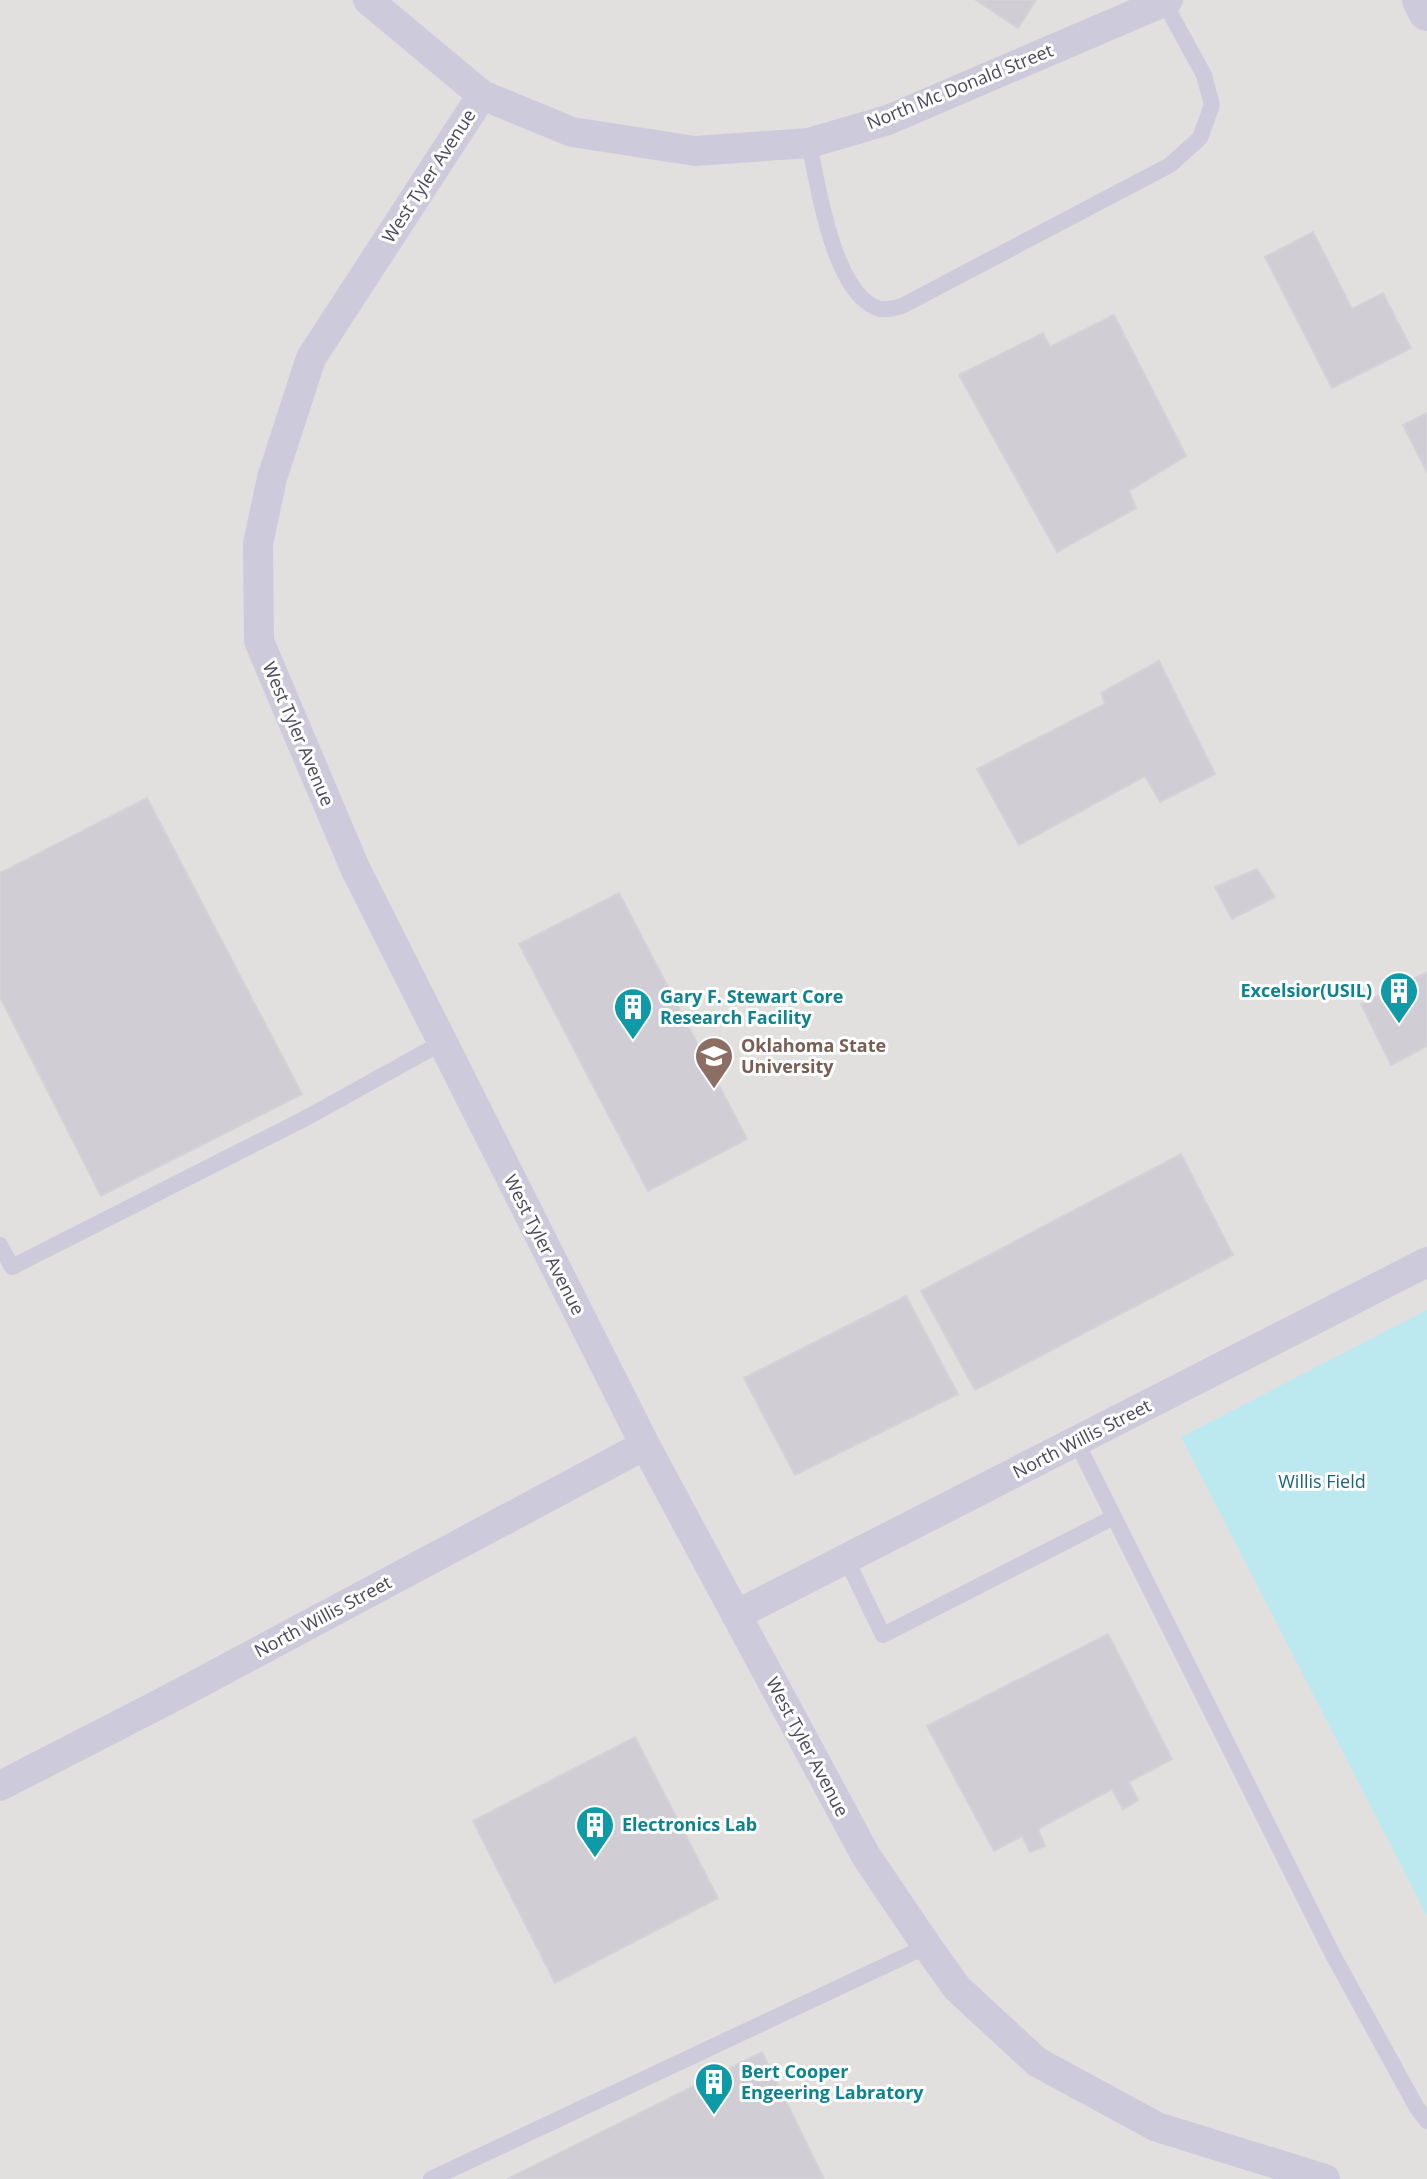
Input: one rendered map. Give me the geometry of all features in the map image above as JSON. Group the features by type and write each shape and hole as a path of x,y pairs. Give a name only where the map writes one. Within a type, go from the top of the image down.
{"street":[{"name":"North Mc Donald Street","path":"368,0 482,95 572,132 695,151 809,144 888,120 1166,1"},
{"path":"1421,0 1427,12"},
{"name":"West Tyler Avenue","path":"482,95 311,358 272,478 258,544 259,641 355,868 645,1446 866,1856 927,1946 957,1988 1037,2062 1157,2127 1325,2179"},
{"name":"North Willis Street","path":"736,1615 1427,1262"},
{"name":"North Willis Street","path":"0,1786 645,1446"}],"lane":[{"path":"809,144 828,228 852,287 870,305 885,310 902,306 1170,165 1200,138 1212,105 1203,75 1166,1"},
{"path":"0,1245 12,1268 306,1118 443,1042"},
{"path":"1076,1441 1333,1955 1417,2108 1427,2121"},
{"path":"846,1559 883,1635 1114,1517"},
{"path":"431,2179 927,1946"}],"shaded area":[{"name":"Oklahoma State University","path":"0,0 1427,0 1427,2179 0,2179"}],"green space":[{"name":"Willis Field","path":"1427,1310 1427,1916 1181,1437"}],"building":[{"path":"976,0 1036,0 1018,28"},
{"path":"1313,232 1352,309 1383,293 1411,348 1332,388 1265,257"},
{"path":"1114,315 1186,456 1129,491 1136,508 1057,552 959,375 1043,333 1050,347"},
{"path":"1427,413 1427,472 1403,425"},
{"path":"1159,661 1215,774 1160,802 1145,776 1019,845 977,769 1105,704 1101,693"},
{"path":"147,798 302,1094 101,1196 0,997 0,873"},
{"path":"1257,869 1275,897 1232,919 1215,887"},
{"name":"Gary F. Stewart Core Research Facility","path":"619,893 747,1139 648,1191 519,944"},
{"name":"Excelsior(USIL)","path":"1427,972 1427,1046 1391,1065 1361,1004"},
{"path":"1181,1154 1233,1255 975,1390 921,1291"},
{"path":"906,1296 958,1394 795,1475 744,1378"},
{"path":"1108,1634 1172,1759 1129,1782 1138,1800 1123,1809 1112,1789 1038,1829 1045,1846 1030,1852 1022,1836 994,1851 927,1726"},
{"name":"Electronics Lab","path":"635,1737 718,1898 555,1983 473,1821"},
{"name":"Bert Cooper Engeering Labratory","path":"762,2052 824,2179 507,2179"}],"place":[{"name":"Excelsior(USIL)","path":"1399,1025"},
{"name":"Gary F. Stewart Core Research Facility","path":"633,1041"},
{"name":"Oklahoma State University","path":"714,1090"},
{"name":"Electronics Lab","path":"595,1859"},
{"name":"Bert Cooper Engeering Labratory","path":"714,2116"}]}
